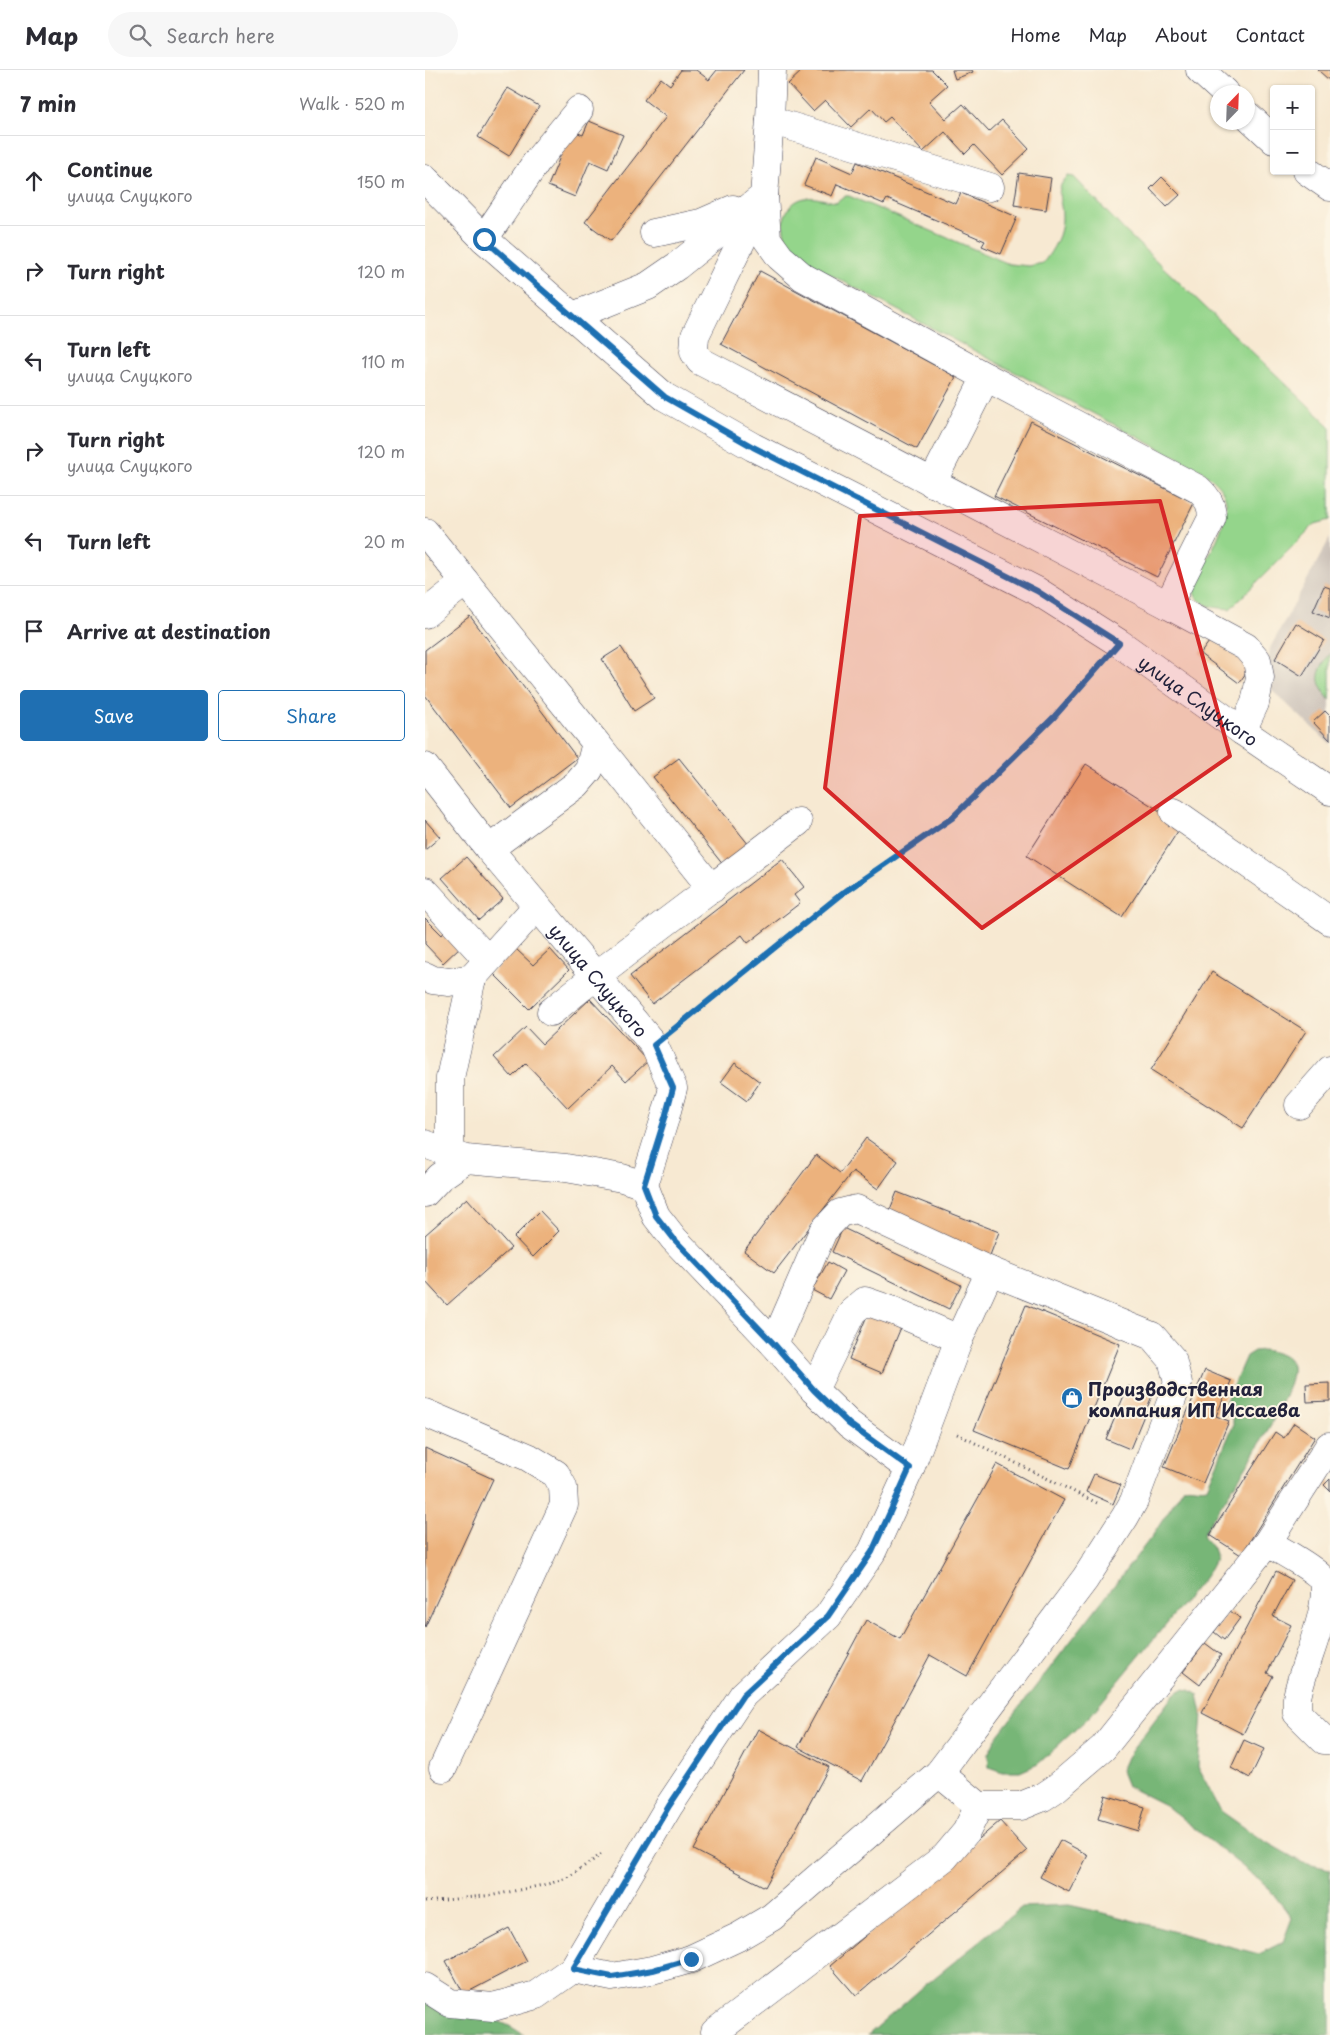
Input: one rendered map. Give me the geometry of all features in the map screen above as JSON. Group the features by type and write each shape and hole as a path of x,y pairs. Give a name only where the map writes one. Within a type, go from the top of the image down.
{"street":[{"path":"772,70 764,196 767,238 780,258 803,277 986,377 1199,489 1209,499 1212,508 1212,518 1168,605"},
{"path":"1200,70 1216,85"},
{"path":"484,239 537,161 579,110"},
{"path":"770,120 989,187"},
{"path":"1255,122 1270,136"},
{"path":"1313,175 1330,186"},
{"name":"улица Слуцкого","path":"425,179 484,239 672,402 761,451 1037,591 1119,643 1241,731 1330,791"},
{"path":"654,233 701,223 764,196"},
{"path":"573,316 648,286 677,266 764,196"},
{"path":"764,196 695,336 694,352 700,361 1245,647 1257,660 1260,678 1255,704 1241,731"},
{"path":"932,483 986,377"},
{"path":"425,532 712,889"},
{"path":"425,614 465,582"},
{"path":"489,849 577,784 589,770 596,743"},
{"name":"улица Слуцкого","path":"425,767 489,849 654,1045 673,1088 644,1185"},
{"path":"1174,812 1330,921"},
{"path":"551,1012 595,976 798,822"},
{"path":"425,892 480,969"},
{"path":"425,976 433,980 449,982 480,969 537,906"},
{"path":"425,1193 440,1177 447,1152 450,1078 480,969"},
{"path":"1299,1105 1330,1070"},
{"path":"447,1152 566,1168 622,1178 644,1185 656,1216 662,1224 774,1344 814,1390 849,1424 910,1468"},
{"path":"573,1969 612,1977 653,1970 691,1959 738,1937 771,1916 939,1773 1085,1579 1125,1517 1134,1500 1178,1383 1172,1359 1152,1336 990,1271 856,1209 840,1213 823,1231 774,1344"},
{"path":"425,1987 450,2004 493,2007 536,1995 573,1969 669,1806 743,1695 828,1616 872,1552 910,1468 930,1420 959,1339 990,1271"},
{"path":"814,1390 852,1312 865,1301 894,1311 959,1339"},
{"path":"425,1413 528,1457 556,1474 563,1486 564,1506 443,1768"},
{"path":"939,1773 979,1806 1021,1806 1043,1797 1103,1748 1267,1543 1329,1446"},
{"path":"1267,1543 1290,1555 1324,1580 1329,1595 1328,1615 1297,1697 1297,1713 1324,1740 1330,1740"},
{"path":"715,2032 945,1857 967,1832 979,1806"}],"path":[{"path":"654,1045 840,895 952,818 1054,717 1119,643"},
{"path":"930,1420 1125,1517"},
{"path":"425,1902 494,1895 548,1884 567,1878 609,1849"}],"highlighted area":[{"path":"1160,501 1230,756 982,928 825,788 860,516"}],"shaded area":[{"path":"1330,538 1330,744 1265,684 1270,648"}],"green space":[{"path":"1068,176 1074,177 1124,230 1330,426 1330,520 1315,524 1230,609 1212,607 1203,603 1192,589 1225,518 1225,497 1213,480 1202,471 816,267 794,251 789,244 784,230 785,216 792,204 798,200 812,198 836,202 844,196 849,196 1009,264 1029,266 1043,263 1057,241 1062,223 1059,195 1063,181"},
{"path":"1330,653 1330,700 1321,687 1319,676 1322,666"},
{"path":"1263,1350 1280,1354 1288,1359 1292,1366 1291,1380 1271,1424 1203,1534 1215,1556 1209,1571 1090,1716 1038,1764 1020,1772 1002,1772 989,1767 988,1754 998,1735 1153,1535 1184,1487 1207,1487 1233,1426 1233,1418 1224,1414 1224,1406 1246,1356 1254,1351"},
{"path":"1183,1689 1190,1690 1198,1695 1202,1713 1198,1767 1221,1811 1259,1838 1303,1863 1330,1869 1330,2035 868,2035 923,1987 1022,1907 1069,1905 1259,1954 1283,1942 1292,1918 1267,1886 1165,1805 1127,1786 1121,1771 1127,1757 1174,1694"},
{"path":"425,2000 501,2022 524,2035 429,2035 425,2032"}],"building":[{"path":"681,70 696,70 709,80 717,70 744,70 611,241 585,222 666,117 644,100 661,78 670,85"},
{"path":"803,70 932,70 947,85 929,101 946,119 963,104 989,132 1002,120 1029,149 1002,175 974,145 965,154 945,132 923,152 890,117 884,122 871,108 851,127 825,100 813,111 788,84"},
{"path":"952,70 972,70 973,72 955,79"},
{"path":"1318,70 1330,70 1330,81"},
{"path":"508,88 539,106 509,156 478,137"},
{"path":"589,121 623,135 608,169 590,161 575,197 548,186 571,130 583,135"},
{"path":"816,157 852,173 857,162 956,204 961,193 1017,217 1001,254 982,246 985,241 887,199 884,204 837,184 832,196 804,185"},
{"path":"1019,173 1051,178 1046,210 1014,205"},
{"path":"1162,177 1180,195 1167,207 1150,189"},
{"path":"760,271 956,377 917,449 721,344"},
{"path":"1031,421 1194,503 1157,577 994,496"},
{"path":"1324,586 1330,588 1330,618 1313,611"},
{"path":"470,616 577,758 511,808 425,695 425,650"},
{"path":"1296,623 1324,640 1302,676 1275,659"},
{"path":"1212,638 1250,667 1239,683 1200,654"},
{"path":"621,647 654,698 634,711 602,659"},
{"path":"1325,711 1330,716 1330,740 1313,722"},
{"path":"679,758 749,845 724,866 653,777"},
{"path":"1086,764 1182,825 1122,917 1027,856"},
{"path":"425,820 440,837 425,850"},
{"path":"466,857 503,899 479,920 442,878"},
{"path":"782,859 804,887 794,895 800,903 748,943 742,935 652,1004 630,976"},
{"path":"425,918 442,935 446,930 461,946 443,963 425,944"},
{"path":"516,949 533,965 550,949 569,970 529,1009 492,972"},
{"path":"1212,972 1306,1031 1243,1128 1151,1070"},
{"path":"590,999 648,1061 626,1081 612,1066 568,1108 526,1063 512,1077 494,1057 526,1027 542,1044"},
{"path":"735,1063 760,1082 747,1101 721,1082"},
{"path":"866,1138 898,1161 878,1189 853,1171 774,1273 744,1251 816,1155 840,1173"},
{"path":"897,1192 999,1232 989,1258 887,1217"},
{"path":"467,1198 511,1248 447,1305 425,1281 425,1235"},
{"path":"540,1211 559,1231 533,1257 514,1237"},
{"path":"843,1228 961,1285 949,1309 832,1252"},
{"path":"828,1262 844,1271 829,1299 812,1290"},
{"path":"1026,1305 1120,1344 1069,1469 974,1430"},
{"path":"869,1311 902,1325 882,1373 849,1359"},
{"path":"1205,1370 1231,1381 1216,1416 1229,1421 1203,1483 1164,1467"},
{"path":"1330,1383 1330,1401 1307,1402 1306,1384"},
{"path":"1128,1386 1152,1396 1130,1449 1106,1439"},
{"path":"1294,1423 1315,1437 1241,1555 1210,1535 1275,1432 1284,1438"},
{"path":"425,1448 493,1479 425,1627"},
{"path":"997,1464 1064,1500 967,1676 930,1655 862,1781 798,1747 866,1620 900,1639"},
{"path":"1094,1474 1121,1485 1113,1504 1086,1492"},
{"path":"1330,1479 1330,1491 1324,1485"},
{"path":"1276,1571 1292,1580 1273,1616 1291,1625 1267,1673 1273,1676 1243,1734 1202,1713"},
{"path":"1230,1611 1240,1618 1224,1640 1214,1632"},
{"path":"1205,1643 1221,1655 1200,1685 1183,1672"},
{"path":"758,1729 829,1767 765,1887 694,1850"},
{"path":"1244,1740 1264,1749 1250,1778 1231,1768"},
{"path":"1105,1795 1145,1807 1138,1831 1098,1819"},
{"path":"1000,1821 1027,1851 856,1996 830,1966"},
{"path":"1060,1840 1088,1855 1069,1892 1040,1877"},
{"path":"509,1928 527,1961 464,1994 446,1961"}],"place":[{"name":"Производственная компания ИП Иссаева","path":"1072,1398"}],"route":[{"path":"484,239 665,397 753,447 1037,591 1119,643 1054,717 952,818 840,895 654,1045 673,1088 644,1185 656,1216 674,1239 774,1344 814,1390 849,1424 910,1468 872,1552 828,1616 743,1695 669,1806 573,1969 612,1977 653,1970 691,1959"}]}
